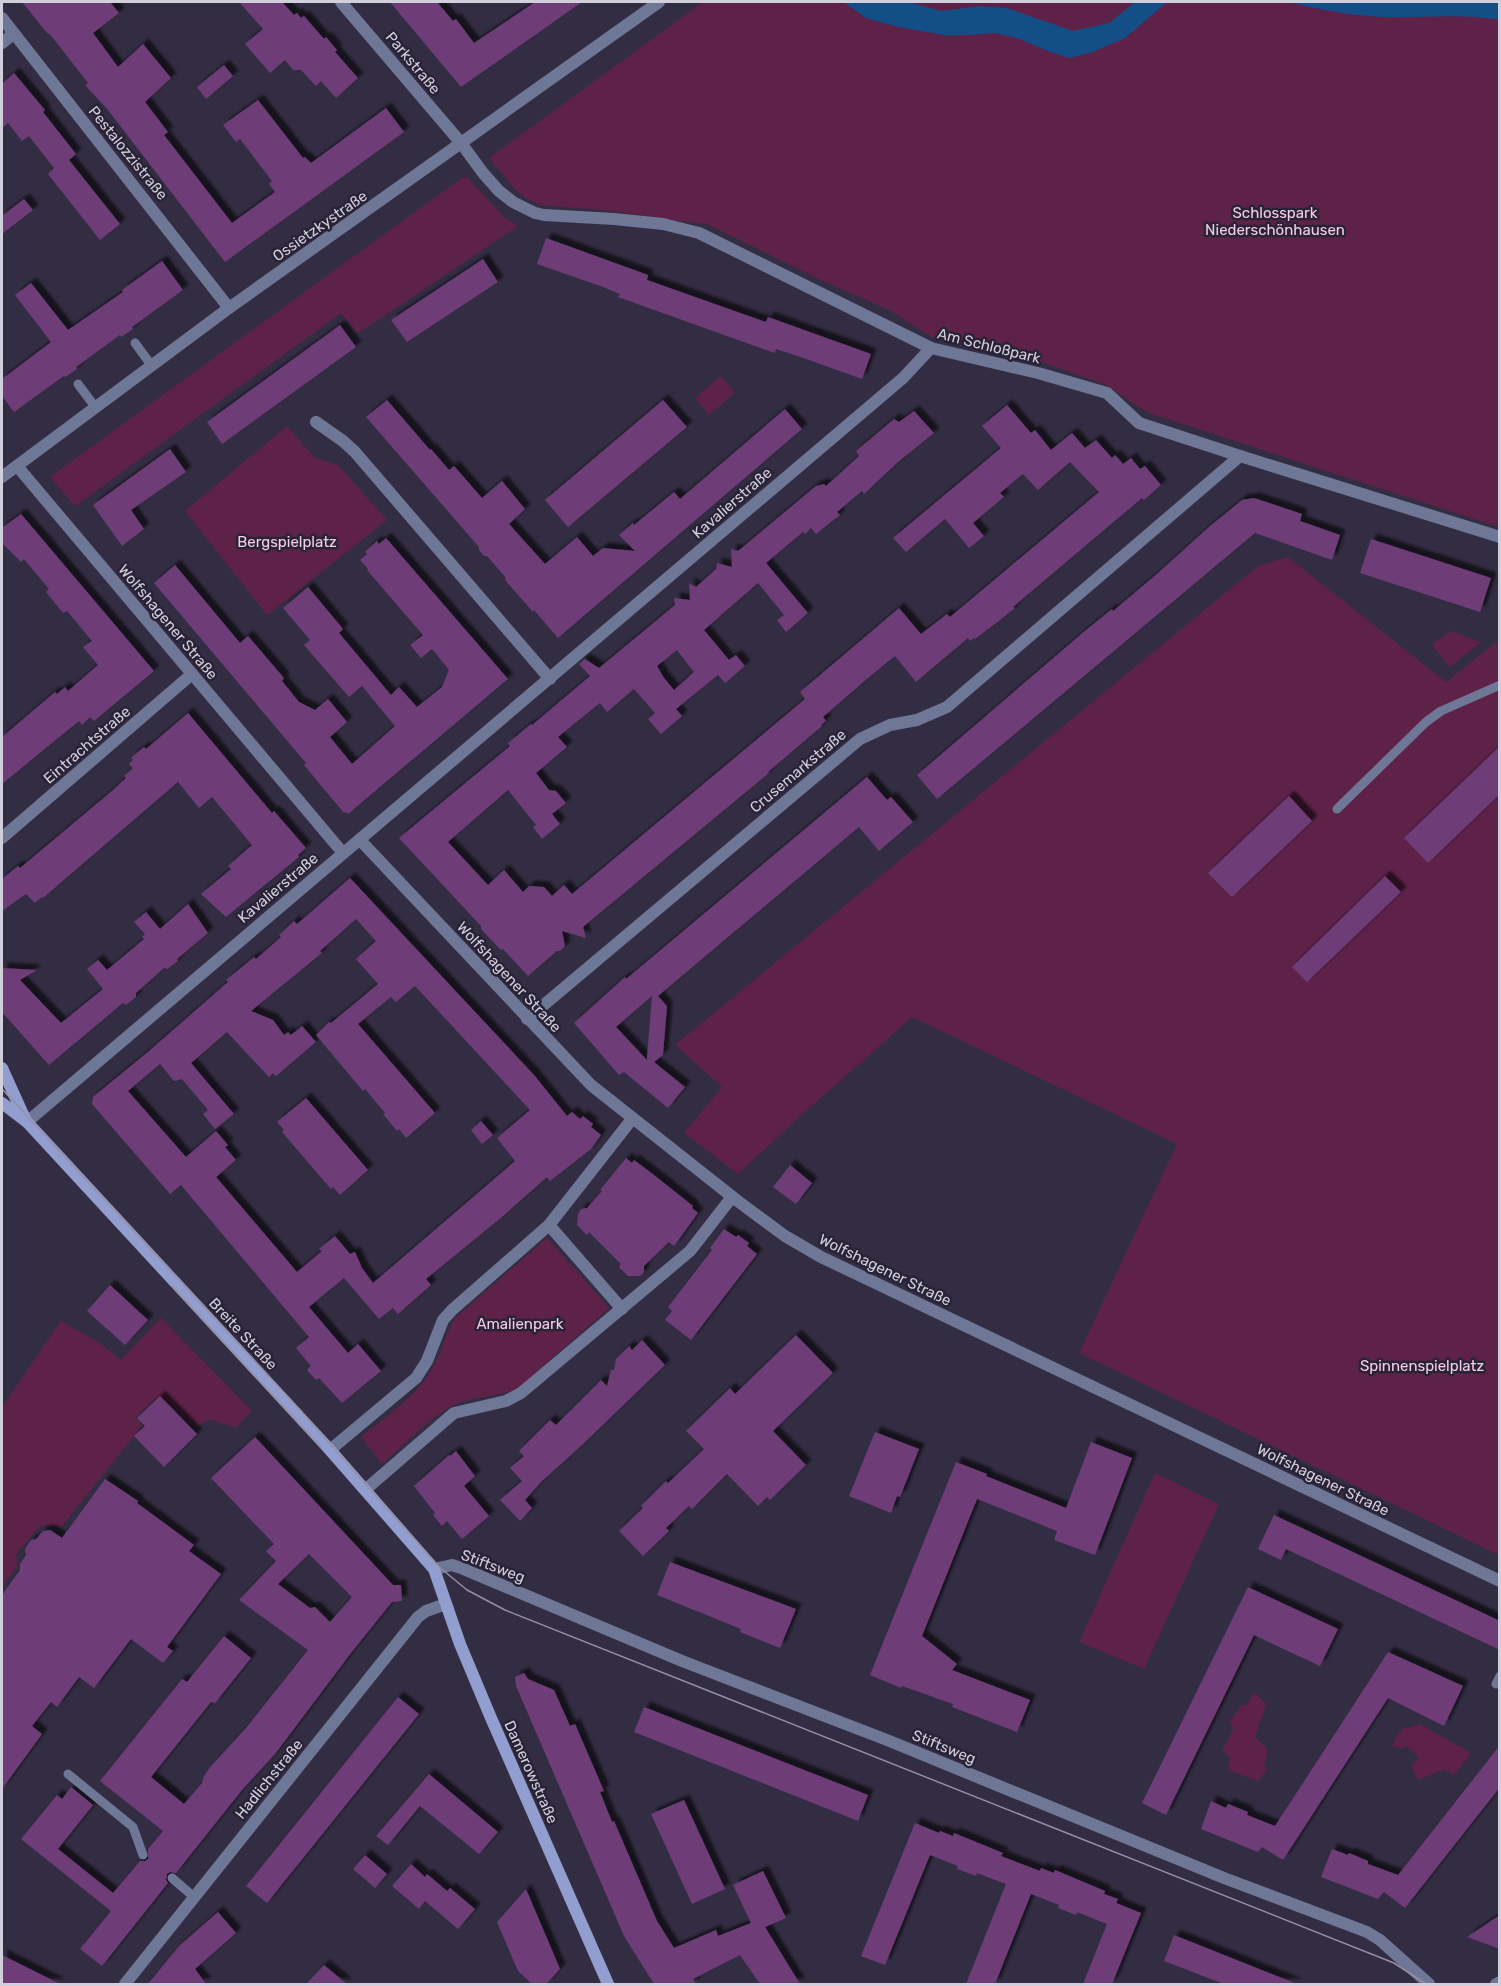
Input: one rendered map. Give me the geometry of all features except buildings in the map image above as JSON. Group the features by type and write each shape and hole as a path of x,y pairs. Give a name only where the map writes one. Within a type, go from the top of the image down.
{"main road":[{"name":"Breite Straße","path":"2,1068 27,1122"},
{"name":"Breite Straße","path":"2,1103 27,1122 330,1450 434,1569"},
{"name":"Damerowstraße","path":"434,1569 487,1707 608,1984"}],"street":[{"name":"Parkstraße","path":"341,2 461,143"},
{"name":"Ossietzkystraße","path":"7,469 96,408 230,308 654,3"},
{"name":"Pestalozzistraße","path":"2,18 230,308"},
{"path":"2,43 13,34"},
{"name":"Am Schloßpark","path":"461,143 499,191 530,211 553,216 663,224 699,233 931,348 1038,373 1107,393 1139,423 1500,537"},
{"name":"Kavalierstraße","path":"27,1122 903,378 931,348"},
{"path":"316,422 355,452 550,679"},
{"name":"Crusemarkstraße","path":"527,1018 860,739 890,725 917,720 947,707 1240,456"},
{"name":"Wolfshagener Straße","path":"7,469 192,674 343,853"},
{"name":"Eintrachtstraße","path":"2,838 192,674"},
{"name":"Wolfshagener Straße","path":"360,840 591,1085 785,1236 820,1257 1500,1581"},
{"path":"330,1450 416,1378 427,1361 443,1320 549,1225 632,1119"},
{"path":"365,1490 446,1418 464,1410 515,1397 690,1251 732,1197"},
{"path":"549,1225 622,1309"},
{"name":"Stiftsweg","path":"434,1569 452,1565 461,1568 688,1663 887,1740 1224,1878 1367,1932 1380,1940 1429,1984"},
{"name":"Hadlichstraße","path":"124,1984 418,1617 426,1611 446,1604"}],"lane":[{"path":"135,343 152,366"},
{"path":"78,384 96,408"},
{"path":"1337,809 1426,722 1441,711 1500,685"},
{"path":"68,1774 133,1827 143,1856"},
{"path":"172,1878 194,1897"}],"green space":[{"name":"Schlosspark Niederschönhausen","path":"703,2 1499,2 1499,527 1152,414 1107,385 1041,362 934,338 889,310 823,281 707,224 614,211 541,205 527,199 515,189 489,158"},
{"path":"463,177 468,178 504,217 518,226 357,334 341,313 75,506 50,477"},
{"path":"721,376 735,393 709,415 695,398"},
{"name":"Bergspielplatz","path":"287,426 315,458 338,465 387,520 267,615 185,511"},
{"name":"Spinnenspielplatz","path":"1288,557 1446,682 1499,640 1499,1555 1079,1353 1177,1144 912,1017 738,1174 684,1133 722,1087 675,1045 1258,566"},
{"path":"1450,631 1481,642 1450,667 1432,645"},
{"name":"Amalienpark","path":"547,1238 609,1308 517,1389 469,1400 445,1410 382,1464 361,1437 400,1406 426,1379 455,1318"},
{"path":"161,1318 252,1411 235,1428 210,1419 197,1427 160,1396 135,1417 142,1426 61,1527 41,1525 16,1554 17,1566 2,1587 2,1407 61,1321 98,1342 121,1360"},
{"path":"1155,1473 1219,1504 1144,1669 1079,1642"},
{"path":"1254,1692 1266,1704 1255,1737 1268,1750 1264,1765 1267,1769 1258,1781 1228,1770 1230,1757 1222,1751 1233,1730 1230,1721 1242,1705 1247,1705"},
{"path":"1420,1724 1471,1753 1454,1775 1444,1769 1418,1780 1411,1766 1419,1757 1406,1746 1402,1749 1392,1746 1398,1734 1405,1727"}],"water":[{"path":"844,2 907,2 942,11 980,6 1007,8 1073,31 1109,23 1135,2 1167,2 1125,38 1090,53 1069,58 1020,39 995,33 944,35 898,27 866,18"},
{"path":"1287,2 1499,2 1499,20 1457,16 1372,16 1335,12"}],"tram line":[{"path":"2,1089 300,1410 438,1566 467,1590 505,1610 1394,1963 1426,1984"},
{"path":"172,1286 321,1447"}]}
